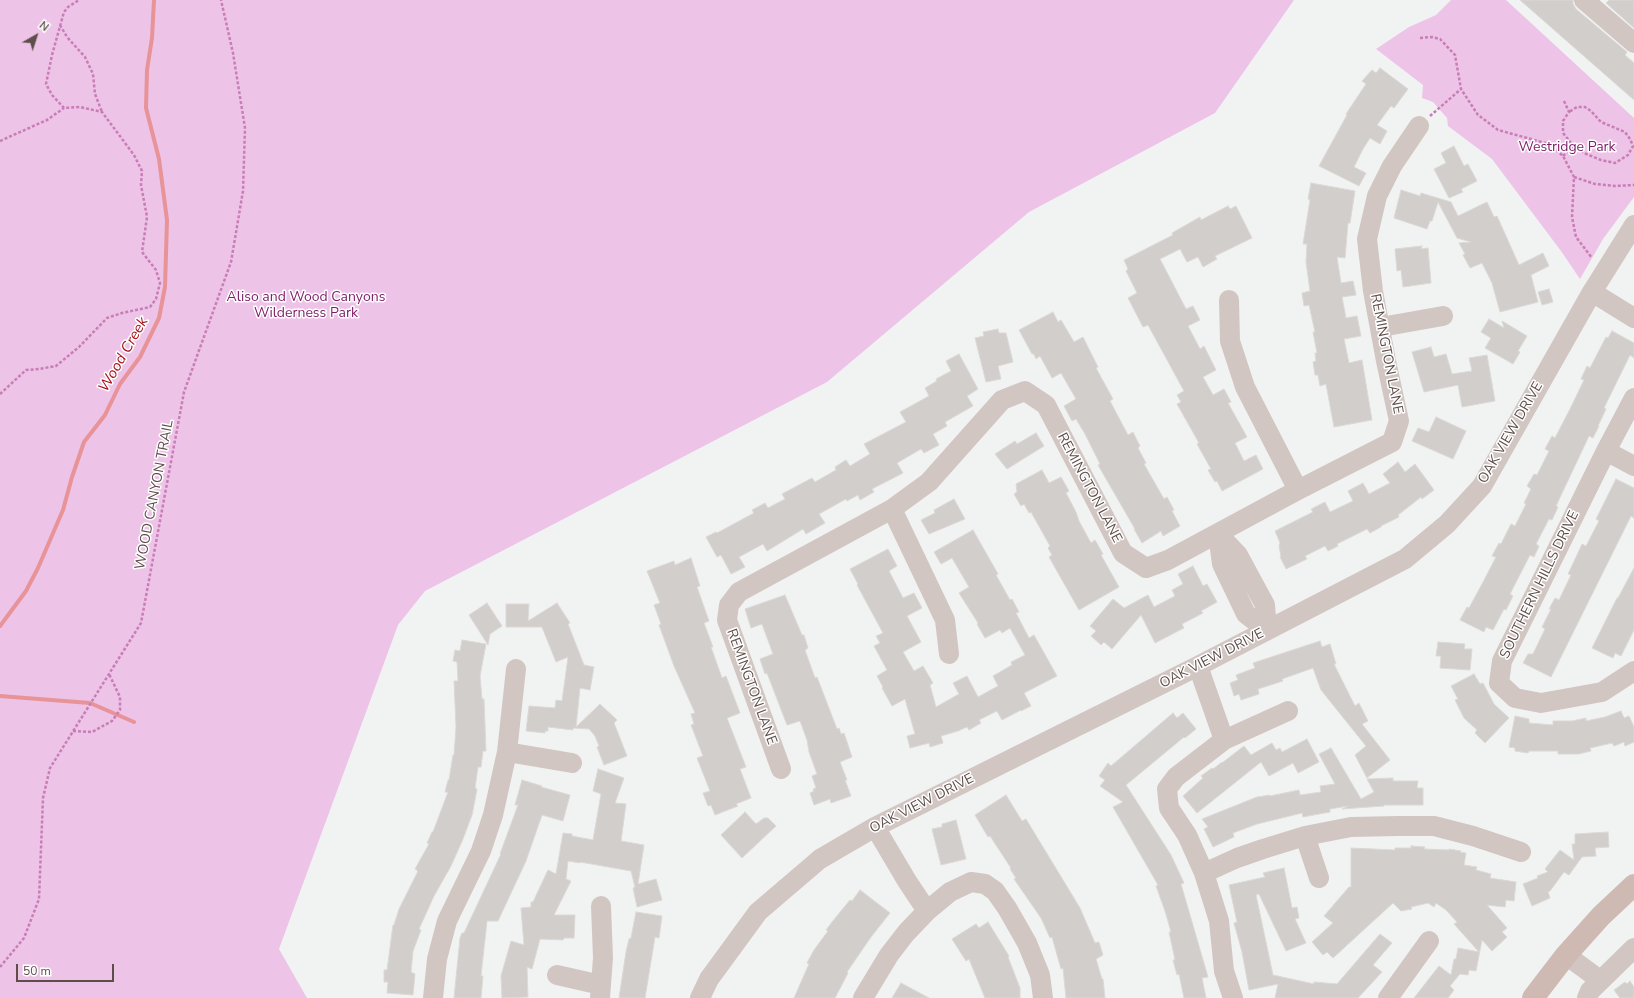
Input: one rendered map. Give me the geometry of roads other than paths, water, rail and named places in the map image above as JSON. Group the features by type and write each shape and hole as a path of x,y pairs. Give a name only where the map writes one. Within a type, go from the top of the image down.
{"main road":[{"path":"1533,998 1566,955 1601,916 1634,885"}],"street":[{"path":"1584,0 1634,43"},
{"name":"REMINGTON LANE","path":"781,769 727,620 729,605 739,592 892,509 929,482 1002,400 1025,391 1046,405 1123,552 1146,568 1168,560 1298,490 1392,442 1399,421 1373,291 1367,239 1377,196 1392,166 1419,126"},
{"name":"OAK VIEW DRIVE","path":"700,998 709,979 758,912 820,858 875,827 1198,666 1405,560 1447,524 1482,486 1592,292 1634,225"},
{"path":"1592,292 1634,318"},
{"path":"1229,300 1230,341 1245,387 1298,490"},
{"path":"1381,327 1443,316"},
{"name":"SOUTHERN HILLS DRIVE","path":"1634,398 1606,451 1502,661 1499,683 1515,698 1541,703 1602,692 1634,671"},
{"path":"1606,451 1634,466"},
{"path":"892,509 945,620 949,654"},
{"path":"1218,534 1238,555 1238,575 1265,605 1267,630"},
{"path":"1198,666 1224,740"},
{"path":"432,998 438,958 447,921 481,851 493,815 507,752 516,668"},
{"path":"1233,998 1224,971 1219,921 1204,873 1187,835 1169,808 1166,789 1176,777 1224,740 1288,711"},
{"path":"507,752 572,762"},
{"path":"1204,873 1237,858 1305,836 1351,827 1434,826 1473,836 1520,852"},
{"path":"875,827 907,881 927,911"},
{"path":"1305,836 1319,878"},
{"path":"863,998 889,955 906,933 927,911 950,892 971,882 985,884 995,891 1027,942 1040,976 1043,998"},
{"path":"557,975 600,991 603,958 601,906"},
{"path":"1388,998 1429,941"},
{"path":"1587,998 1590,991 1600,980 1632,953"},
{"path":"1566,955 1600,980"}],"waterway":[{"name":"Wood Creek","path":"0,626 26,591 38,568 63,510 84,442 105,415 120,384 140,357 159,318 165,287 167,220 159,159 146,108 147,70 152,38 154,0"},
{"path":"0,696 90,703 134,722"}],"park label":[{"name":"Westridge Park","path":"1567,148"},
{"name":"Aliso and Wood Canyons Wilderness Park","path":"306,306"}]}
